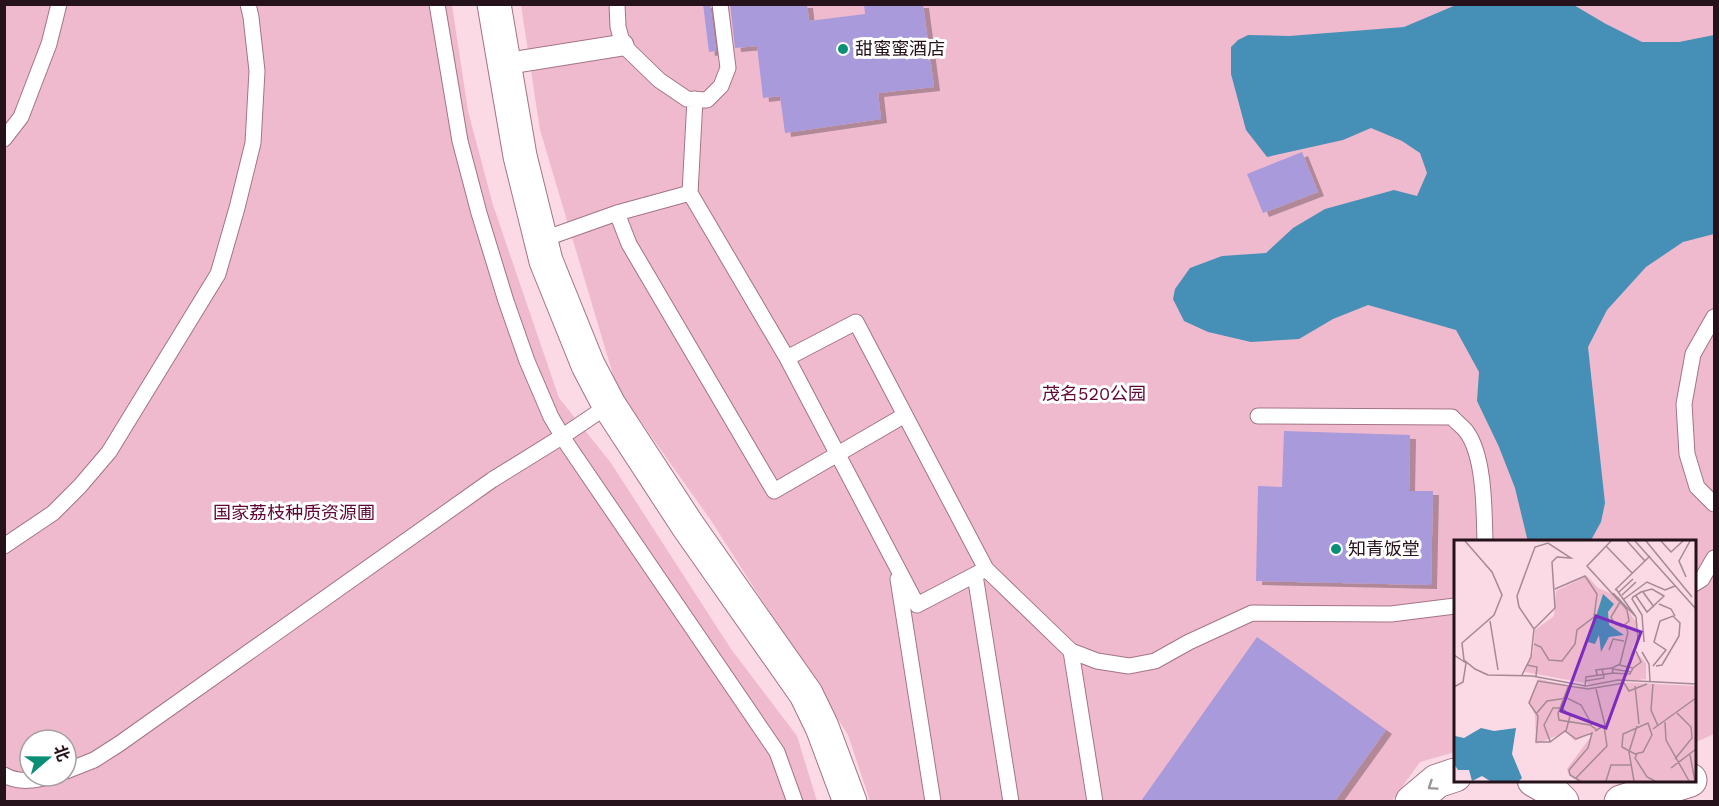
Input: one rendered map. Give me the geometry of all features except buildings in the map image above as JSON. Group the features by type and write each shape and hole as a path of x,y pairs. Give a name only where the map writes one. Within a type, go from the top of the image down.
{"main road":[{"path":"494,4 520,156 546,261 588,365 609,405 688,526 806,694 822,727 850,801"},
{"path":"1695,779 1714,773"},
{"path":"1412,801 1437,781 1454,775"},
{"path":"1538,782 1562,801"},
{"path":"1622,801 1684,782"}],"street":[{"path":"504,64 623,45"}],"lane":[{"path":"4,139 21,117 49,44 59,4"},
{"path":"4,546 53,513 109,452 218,274 253,143 257,71 248,4"},
{"path":"437,4 460,141 479,213 506,301 551,417 777,752 795,801"},
{"path":"617,4 618,27 623,45 659,80 687,99 707,100 720,86 728,68 720,4"},
{"path":"694,99 690,192 787,358 917,605 980,572"},
{"path":"541,240 617,213 690,192"},
{"path":"617,213 629,243 774,491 904,415"},
{"path":"1714,317 1693,354 1684,404 1687,454 1697,487 1714,504"},
{"path":"787,358 856,322 904,415 980,572 1011,801"},
{"path":"78,766 94,760 119,744 492,480 609,405"},
{"path":"1258,416 1452,417 1466,430 1475,448 1484,497 1485,540"},
{"path":"1695,583 1702,579 1714,558"},
{"path":"896,565 933,801"},
{"path":"980,572 1071,651 1097,661 1130,666 1155,661 1252,612 1391,614 1454,606"},
{"path":"1071,651 1095,801"}],"green space":[{"name":"国家荔枝种质资源圃","path":"5,5 452,5 468,111 493,205 559,398 611,463 731,649 797,736 817,801 5,802"},
{"name":"茂名520公园","path":"521,5 1714,5 1714,734 1695,743 1695,540 1454,540 1454,752 1420,762 1392,801 870,801 848,735 712,522 617,388 540,130"}],"water":[{"path":"1572,4 1642,42 1679,42 1714,35 1714,234 1683,242 1646,267 1607,310 1588,347 1605,503 1601,522 1591,540 1528,540 1515,488 1477,401 1479,372 1456,330 1368,305 1333,319 1299,339 1251,342 1208,332 1184,321 1173,299 1175,289 1190,268 1222,256 1266,253 1293,228 1325,209 1394,190 1417,196 1427,173 1420,153 1402,141 1371,128 1343,140 1267,157 1246,130 1231,74 1231,47 1248,35 1289,36 1404,27 1456,5"}],"place":[{"name":"甜蜜蜜酒店","path":"843,49"},
{"name":"知青饭堂","path":"1336,549"}]}
